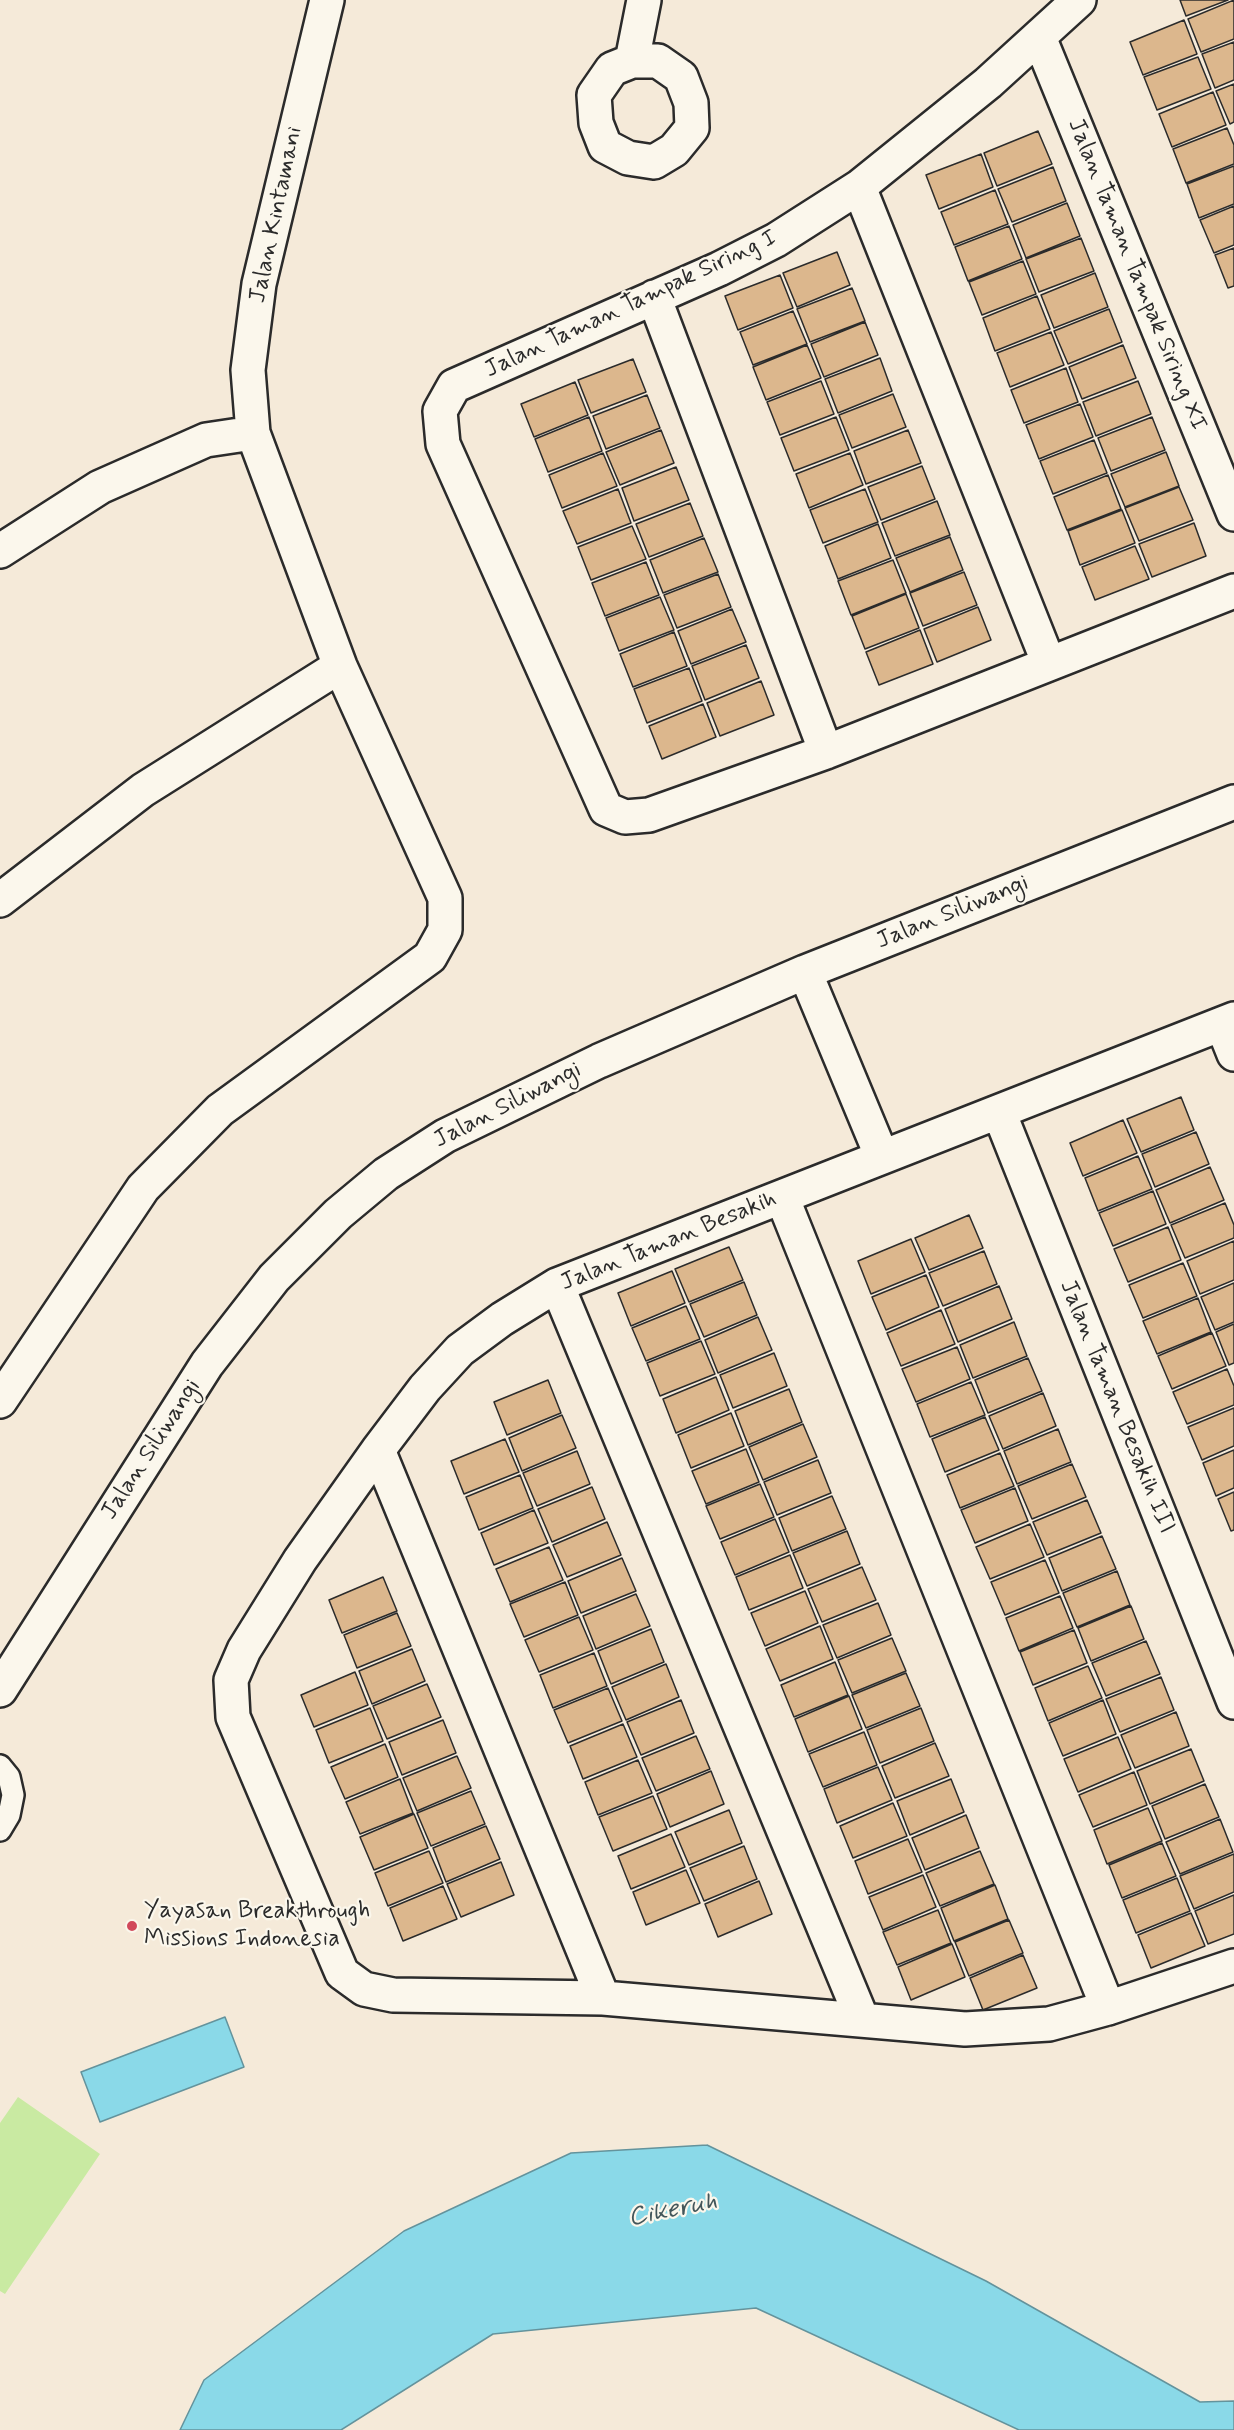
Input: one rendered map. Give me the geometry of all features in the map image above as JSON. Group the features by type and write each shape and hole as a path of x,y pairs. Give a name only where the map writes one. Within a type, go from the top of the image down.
{"street":[{"name":"Jalan Kintamani","path":"0,1401 143,1188 220,1110 430,957 445,930 445,898 340,666 253,433 248,370 260,284 327,0"},
{"path":"632,61 644,0"},
{"name":"Jalan Taman Tampak Siring I","path":"826,752 649,815 625,817 606,809 442,444 440,411 454,386 776,240 859,187 988,83 1079,0"},
{"name":"Jalan Taman Tampak Siring XI","path":"1038,37 1234,514"},
{"path":"859,187 1049,664"},
{"path":"654,297 826,752 1234,591"},
{"path":"0,551 100,486 206,440 253,433"},
{"path":"0,900 143,790 340,666"},
{"name":"Jalan Siliwangi","path":"0,1690 207,1364 274,1278 338,1214 386,1174 445,1136 599,1061 805,972 1234,802"},
{"path":"805,972 882,1157"},
{"path":"1228,1022 1234,1054"},
{"name":"Jalan Taman Besakih","path":"1228,1022 557,1285 502,1319 460,1350 425,1388 378,1450 300,1560 244,1650 231,1680 233,1717 342,1973 364,1989 393,1995 603,1998 965,2029 1049,2024 1108,2008 1234,1966"},
{"name":"Jalan Taman Besakih III","path":"999,1112 1234,1702"},
{"path":"782,1197 1108,2008"},
{"path":"557,1285 862,2019"},
{"path":"378,1450 603,1998"}],"lane":[{"path":"0,1766 9,1777 13,1795 9,1815 0,1830"}],"green space":[{"path":"18,2097 100,2154 5,2294 0,2291 0,2123"}],"water":[{"path":"225,2017 244,2067 100,2122 81,2072"},
{"name":"Cikeruh","path":"707,2145 986,2281 1200,2402 1234,2401 1234,2430 1019,2430 756,2308 493,2334 341,2430 180,2430 204,2380 404,2231 571,2153"}],"building":[{"path":"1180,0 1228,0 1186,16"},
{"path":"1234,0 1234,39 1201,52 1188,19"},
{"path":"1184,20 1197,54 1143,75 1130,42"},
{"path":"1234,42 1234,80 1215,88 1202,54"},
{"path":"1198,57 1211,89 1157,110 1144,77"},
{"path":"1234,84 1234,122 1230,124 1216,91"},
{"path":"1213,92 1226,125 1172,147 1159,114"},
{"path":"1227,128 1234,145 1234,164 1186,183 1173,149"},
{"path":"1038,131 1052,164 997,186 984,153"},
{"path":"981,154 993,187 939,209 926,175"},
{"path":"1234,166 1234,204 1199,218 1187,184"},
{"path":"1053,167 1066,201 1012,222 998,189"},
{"path":"995,190 1008,224 954,245 941,212"},
{"path":"1067,203 1080,236 1026,258 1013,225"},
{"path":"1234,206 1234,245 1214,253 1200,220"},
{"path":"1009,226 1022,259 968,281 955,247"},
{"path":"1081,238 1094,271 1039,292 1026,259"},
{"path":"1234,248 1234,286 1228,288 1215,255"},
{"path":"837,252 850,285 797,307 783,273"},
{"path":"1023,261 1036,294 982,315 969,282"},
{"path":"1095,273 1108,307 1054,328 1041,295"},
{"path":"780,275 793,308 738,330 725,296"},
{"path":"852,288 865,321 810,342 797,309"},
{"path":"1037,296 1050,329 995,351 983,318"},
{"path":"1109,309 1122,342 1068,364 1054,331"},
{"path":"793,311 807,344 753,365 740,332"},
{"path":"865,322 878,355 824,377 811,344"},
{"path":"1051,332 1064,365 1010,387 997,353"},
{"path":"807,345 821,378 766,400 753,367"},
{"path":"1123,345 1136,378 1082,399 1069,367"},
{"path":"880,358 892,391 838,413 825,379"},
{"path":"633,359 646,392 591,413 578,380"},
{"path":"1066,368 1078,402 1024,423 1011,390"},
{"path":"821,381 834,414 780,435 767,402"},
{"path":"1138,381 1151,414 1096,436 1083,402"},
{"path":"575,382 588,415 534,437 521,404"},
{"path":"893,394 906,427 852,448 839,415"},
{"path":"647,395 660,428 606,449 593,416"},
{"path":"1080,404 1093,437 1039,459 1026,425"},
{"path":"589,417 602,451 548,472 535,439"},
{"path":"836,417 849,450 794,471 781,438"},
{"path":"1152,417 1165,450 1111,471 1098,438"},
{"path":"661,430 674,463 620,485 606,452"},
{"path":"908,430 921,463 866,484 854,451"},
{"path":"1094,440 1107,473 1053,494 1040,461"},
{"path":"1166,452 1179,486 1125,507 1111,474"},
{"path":"603,453 617,486 562,508 549,475"},
{"path":"850,453 863,485 809,508 796,474"},
{"path":"922,466 935,499 881,520 868,487"},
{"path":"676,467 689,500 634,521 622,488"},
{"path":"1108,475 1121,509 1067,530 1054,497"},
{"path":"1179,487 1193,520 1139,541 1125,508"},
{"path":"618,489 631,523 577,544 563,511"},
{"path":"865,489 878,522 823,543 810,510"},
{"path":"937,501 950,535 895,556 882,523"},
{"path":"690,503 703,536 649,557 636,524"},
{"path":"1122,510 1135,543 1080,565 1068,531"},
{"path":"1194,523 1206,556 1152,577 1139,544"},
{"path":"878,524 891,558 838,579 825,546"},
{"path":"632,526 646,559 591,580 578,547"},
{"path":"950,537 963,570 910,592 896,558"},
{"path":"704,538 718,572 663,593 650,560"},
{"path":"1135,546 1149,579 1095,600 1082,567"},
{"path":"893,560 906,593 851,615 838,581"},
{"path":"646,562 659,595 605,616 592,583"},
{"path":"964,572 977,605 923,626 910,593"},
{"path":"718,574 731,607 677,628 664,595"},
{"path":"906,594 919,628 865,649 852,616"},
{"path":"660,597 674,630 619,651 606,618"},
{"path":"978,607 991,640 937,662 924,629"},
{"path":"732,609 746,642 691,664 678,631"},
{"path":"920,630 933,664 879,685 866,652"},
{"path":"674,632 687,666 633,687 620,654"},
{"path":"746,645 759,678 705,700 692,666"},
{"path":"689,668 702,701 647,723 634,689"},
{"path":"761,681 774,715 720,736 707,703"},
{"path":"703,704 716,737 662,759 649,726"},
{"path":"1181,1097 1194,1130 1141,1152 1127,1119"},
{"path":"1123,1120 1137,1153 1083,1176 1070,1143"},
{"path":"1196,1132 1209,1164 1155,1187 1142,1154"},
{"path":"1138,1156 1152,1189 1098,1211 1085,1178"},
{"path":"1210,1167 1224,1200 1170,1223 1156,1190"},
{"path":"1153,1191 1166,1224 1113,1246 1099,1213"},
{"path":"1225,1203 1234,1225 1234,1238 1185,1258 1171,1225"},
{"path":"969,1215 983,1248 929,1270 915,1238"},
{"path":"1168,1227 1181,1260 1128,1282 1114,1249"},
{"path":"911,1239 925,1272 871,1294 858,1261"},
{"path":"1234,1241 1234,1280 1200,1294 1187,1261"},
{"path":"729,1247 743,1280 689,1302 675,1269"},
{"path":"984,1251 997,1284 943,1306 929,1273"},
{"path":"1183,1263 1197,1296 1143,1318 1129,1285"},
{"path":"672,1271 685,1303 631,1326 618,1293"},
{"path":"926,1275 939,1307 886,1330 872,1297"},
{"path":"744,1282 757,1315 704,1337 690,1304"},
{"path":"1234,1283 1234,1322 1215,1330 1201,1297"},
{"path":"999,1286 1012,1319 958,1342 945,1309"},
{"path":"1198,1298 1211,1332 1157,1354 1143,1321"},
{"path":"686,1306 700,1339 646,1361 632,1328"},
{"path":"941,1310 955,1344 901,1366 887,1333"},
{"path":"758,1317 772,1350 718,1373 705,1340"},
{"path":"1014,1322 1027,1356 973,1378 960,1345"},
{"path":"1234,1324 1234,1363 1229,1365 1216,1332"},
{"path":"1212,1333 1226,1366 1172,1389 1158,1356"},
{"path":"701,1341 715,1374 660,1396 647,1363"},
{"path":"957,1347 970,1379 916,1402 902,1369"},
{"path":"774,1353 787,1386 733,1408 720,1375"},
{"path":"1028,1358 1042,1391 988,1413 975,1380"},
{"path":"1227,1369 1234,1386 1234,1405 1187,1424 1173,1392"},
{"path":"716,1377 729,1410 676,1433 663,1399"},
{"path":"548,1380 561,1413 507,1435 494,1402"},
{"path":"971,1382 985,1415 930,1437 917,1404"},
{"path":"789,1389 802,1422 748,1445 735,1411"},
{"path":"1043,1393 1056,1426 1003,1449 989,1416"},
{"path":"1234,1408 1234,1446 1202,1460 1188,1427"},
{"path":"731,1413 744,1446 691,1468 678,1435"},
{"path":"562,1415 576,1448 522,1471 509,1438"},
{"path":"985,1417 999,1450 945,1472 932,1439"},
{"path":"803,1424 817,1457 763,1480 749,1447"},
{"path":"1058,1429 1071,1462 1017,1484 1004,1451"},
{"path":"505,1439 519,1472 464,1494 451,1461"},
{"path":"746,1449 759,1482 706,1504 692,1471"},
{"path":"1234,1450 1234,1488 1216,1496 1203,1463"},
{"path":"577,1451 590,1484 537,1506 523,1473"},
{"path":"1000,1453 1014,1486 960,1508 947,1475"},
{"path":"818,1460 831,1493 777,1515 764,1482"},
{"path":"1072,1464 1086,1497 1032,1519 1018,1486"},
{"path":"520,1475 533,1508 479,1530 466,1497"},
{"path":"760,1484 774,1517 720,1539 706,1506"},
{"path":"592,1487 605,1519 552,1542 538,1509"},
{"path":"1015,1488 1028,1521 975,1543 961,1510"},
{"path":"1234,1492 1234,1530 1231,1531 1218,1499"},
{"path":"832,1496 846,1529 792,1551 779,1518"},
{"path":"1087,1500 1101,1533 1047,1555 1033,1522"},
{"path":"534,1510 548,1543 494,1565 481,1533"},
{"path":"775,1519 789,1552 735,1575 721,1542"},
{"path":"607,1522 621,1555 567,1577 553,1545"},
{"path":"1030,1524 1044,1557 990,1579 976,1547"},
{"path":"847,1531 860,1564 807,1586 793,1553"},
{"path":"1102,1536 1116,1569 1062,1591 1049,1558"},
{"path":"549,1547 563,1580 510,1602 496,1569"},
{"path":"790,1555 803,1588 749,1610 736,1577"},
{"path":"622,1558 636,1591 581,1613 568,1581"},
{"path":"1045,1560 1059,1593 1005,1615 991,1582"},
{"path":"862,1567 876,1600 822,1622 808,1589"},
{"path":"1117,1571 1130,1605 1077,1627 1063,1593"},
{"path":"383,1577 397,1611 342,1633 329,1600"},
{"path":"565,1582 578,1615 524,1637 510,1604"},
{"path":"805,1591 818,1623 765,1646 751,1613"},
{"path":"636,1594 650,1626 596,1649 583,1616"},
{"path":"1060,1596 1073,1628 1019,1651 1006,1618"},
{"path":"878,1603 891,1635 837,1658 823,1625"},
{"path":"1131,1606 1144,1639 1091,1661 1078,1628"},
{"path":"397,1613 411,1646 357,1668 344,1635"},
{"path":"579,1617 593,1650 539,1672 525,1640"},
{"path":"820,1626 833,1659 780,1681 766,1649"},
{"path":"651,1629 664,1662 611,1684 598,1651"},
{"path":"1074,1630 1087,1663 1033,1685 1020,1652"},
{"path":"892,1638 906,1671 852,1693 838,1660"},
{"path":"1146,1641 1160,1674 1106,1696 1092,1663"},
{"path":"412,1649 425,1681 372,1704 359,1671"},
{"path":"594,1653 607,1686 553,1708 540,1675"},
{"path":"835,1662 848,1695 794,1717 781,1685"},
{"path":"666,1664 679,1697 626,1720 612,1687"},
{"path":"1088,1666 1102,1698 1048,1721 1035,1688"},
{"path":"355,1672 368,1705 314,1727 301,1695"},
{"path":"906,1673 920,1706 866,1728 852,1695"},
{"path":"1161,1677 1174,1710 1120,1732 1106,1699"},
{"path":"427,1684 441,1717 387,1739 373,1706"},
{"path":"608,1688 622,1721 568,1743 554,1710"},
{"path":"849,1696 862,1729 808,1752 795,1719"},
{"path":"681,1700 694,1733 641,1755 627,1722"},
{"path":"1103,1700 1116,1734 1063,1756 1049,1723"},
{"path":"370,1708 383,1741 329,1763 316,1730"},
{"path":"921,1708 934,1741 880,1763 867,1730"},
{"path":"1176,1712 1189,1746 1135,1768 1121,1735"},
{"path":"443,1720 456,1753 402,1775 389,1742"},
{"path":"623,1724 637,1757 583,1779 570,1746"},
{"path":"864,1732 877,1765 823,1787 809,1754"},
{"path":"696,1736 710,1769 656,1791 642,1758"},
{"path":"1118,1737 1131,1769 1078,1792 1064,1759"},
{"path":"935,1743 949,1776 895,1798 882,1766"},
{"path":"385,1744 398,1777 345,1799 331,1767"},
{"path":"1191,1749 1204,1781 1150,1804 1137,1771"},
{"path":"457,1756 471,1788 417,1811 403,1778"},
{"path":"638,1760 652,1793 598,1815 585,1782"},
{"path":"878,1767 892,1800 837,1823 824,1789"},
{"path":"711,1771 724,1804 670,1827 657,1794"},
{"path":"1134,1772 1147,1805 1093,1827 1079,1795"},
{"path":"400,1779 413,1813 360,1834 346,1802"},
{"path":"951,1779 964,1812 910,1835 897,1801"},
{"path":"1205,1784 1219,1817 1165,1839 1152,1806"},
{"path":"471,1791 485,1824 431,1846 417,1813"},
{"path":"653,1796 667,1829 613,1851 599,1817"},
{"path":"893,1803 907,1836 853,1858 840,1826"},
{"path":"1148,1808 1162,1841 1107,1864 1094,1830"},
{"path":"729,1810 742,1843 689,1865 675,1832"},
{"path":"414,1814 428,1848 374,1870 360,1837"},
{"path":"966,1815 979,1848 925,1870 912,1838"},
{"path":"1220,1819 1233,1852 1180,1874 1166,1842"},
{"path":"486,1826 500,1859 446,1882 433,1848"},
{"path":"671,1834 685,1867 631,1889 618,1856"},
{"path":"908,1839 922,1872 868,1894 855,1861"},
{"path":"1162,1843 1176,1876 1122,1898 1109,1865"},
{"path":"744,1846 757,1879 704,1901 690,1868"},
{"path":"429,1851 443,1883 388,1906 375,1873"},
{"path":"980,1851 994,1884 940,1906 926,1873"},
{"path":"1234,1854 1234,1892 1194,1909 1180,1876"},
{"path":"501,1862 514,1895 461,1917 447,1884"},
{"path":"686,1870 700,1903 646,1925 633,1892"},
{"path":"923,1875 936,1907 883,1930 869,1897"},
{"path":"1177,1878 1190,1911 1136,1933 1123,1900"},
{"path":"759,1881 772,1914 718,1937 705,1904"},
{"path":"995,1885 1008,1919 954,1941 941,1908"},
{"path":"443,1886 457,1919 403,1941 390,1908"},
{"path":"1234,1895 1234,1934 1208,1944 1195,1911"},
{"path":"938,1910 951,1943 897,1965 883,1932"},
{"path":"1191,1913 1205,1946 1151,1968 1138,1935"},
{"path":"1009,1920 1023,1953 969,1976 955,1942"},
{"path":"952,1944 965,1977 911,2000 898,1967"},
{"path":"1023,1955 1037,1988 983,2010 970,1978"}],"place":[{"name":"Yayasan Breakthrough Missions Indonesia","path":"132,1926"}]}
